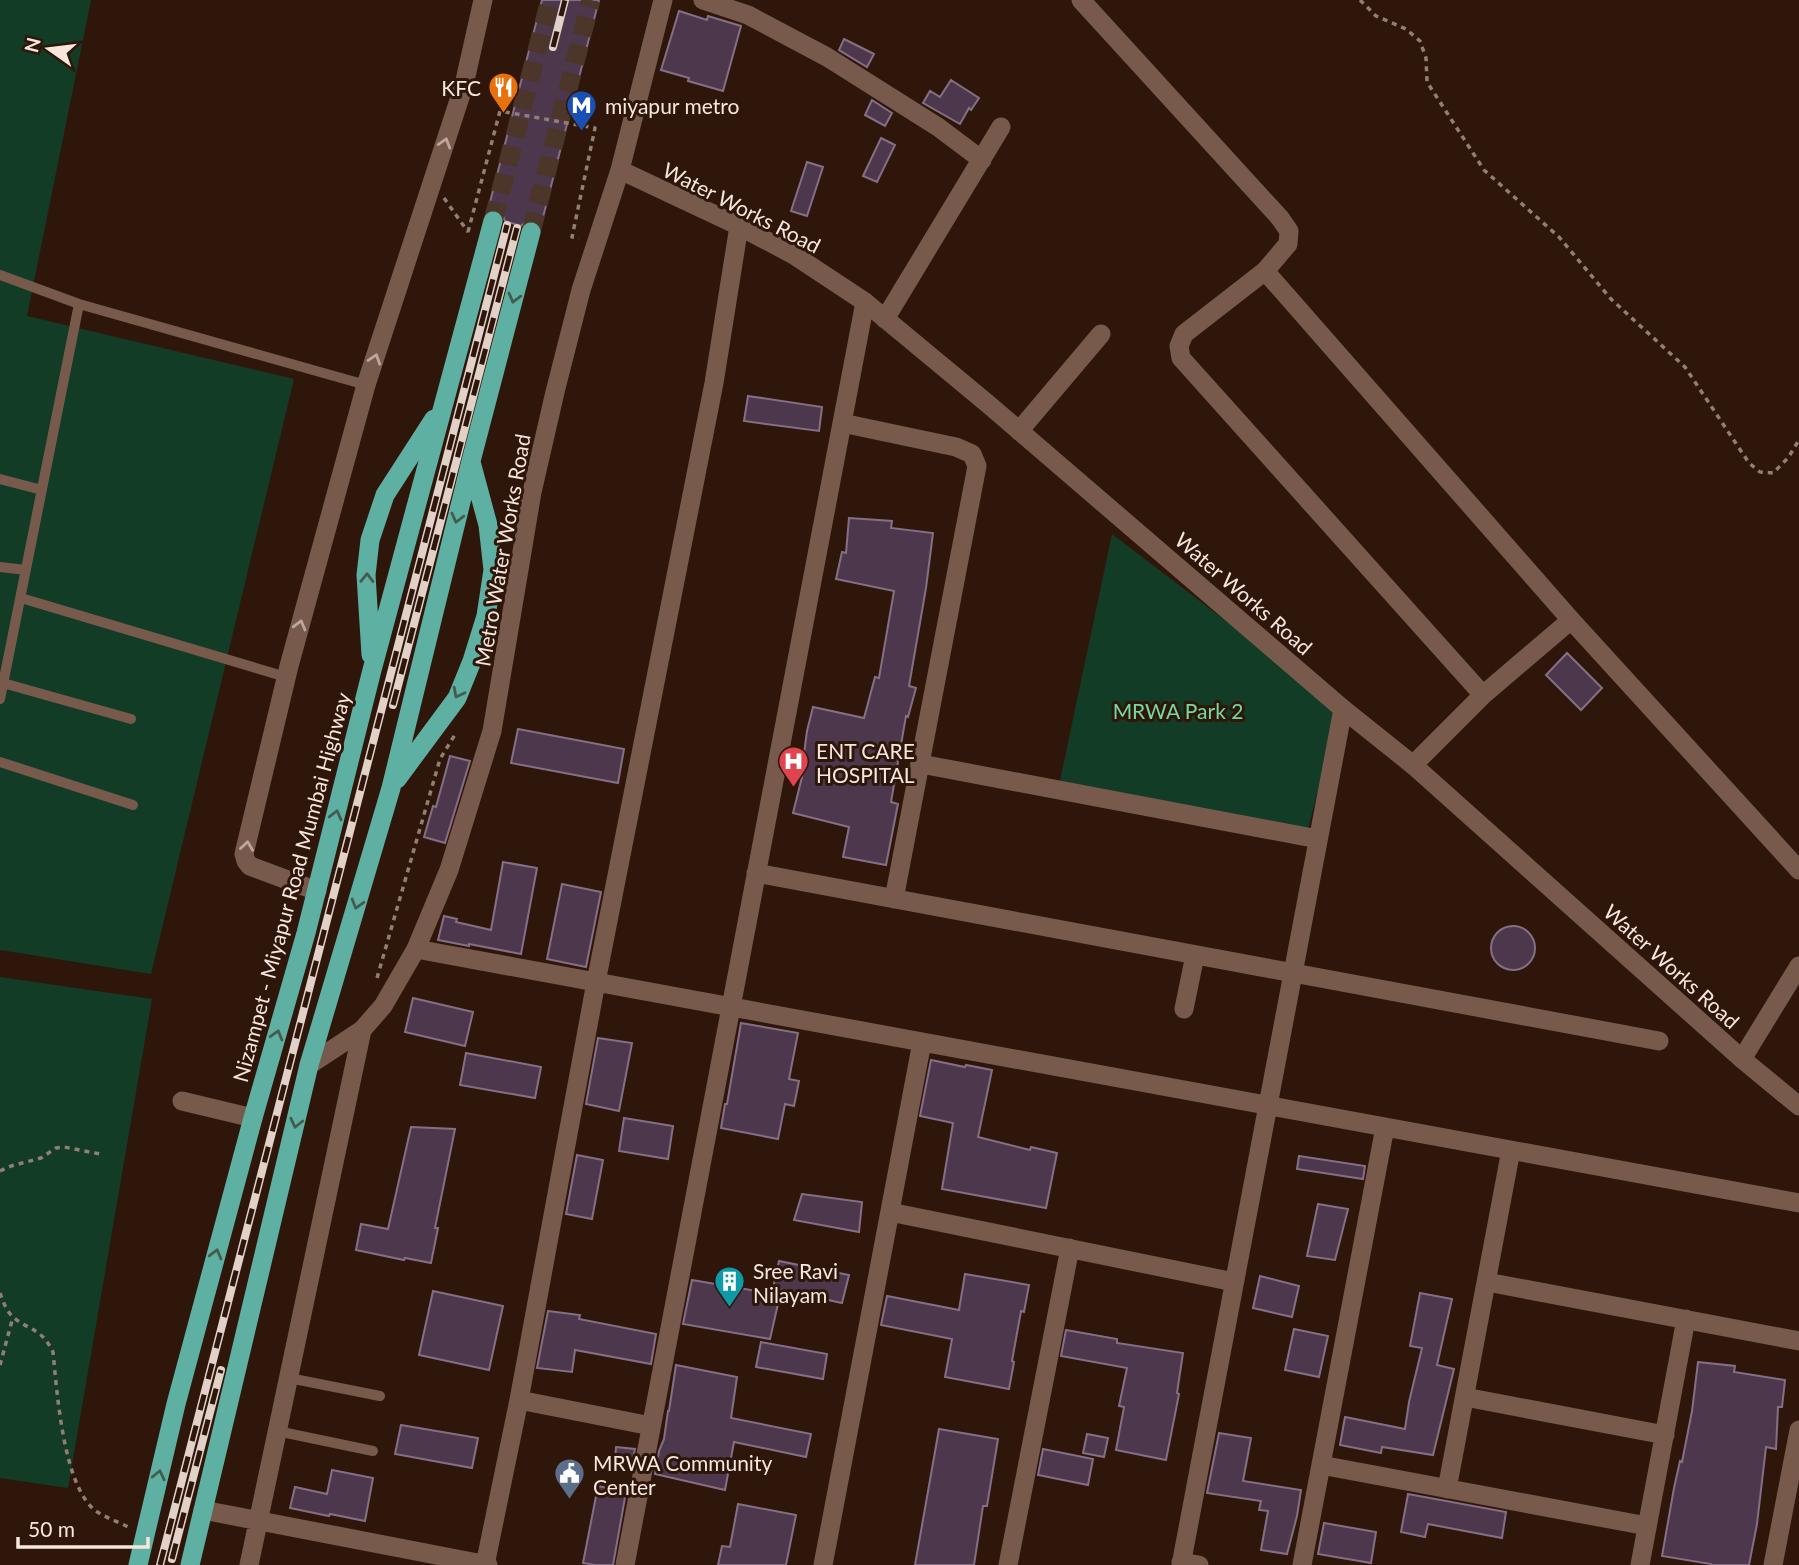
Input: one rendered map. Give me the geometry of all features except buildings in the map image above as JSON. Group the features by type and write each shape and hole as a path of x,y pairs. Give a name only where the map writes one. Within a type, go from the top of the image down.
{"highway":[{"name":"Nizampet - Miyapur Road Mumbai Highway","path":"138,1565 176,1405 306,933 372,670 493,221"},
{"path":"190,1565 309,1065 391,788 471,461 531,232"},
{"path":"372,670 366,575 370,540 385,495 444,404"},
{"path":"391,788 457,698 472,662 486,616 493,570 492,559 488,525 471,461"}],"street":[{"path":"317,891 250,866 244,854 286,677 366,385 464,85 483,0"},
{"name":"Metro Water Works Road","path":"309,1065 362,1030 383,1006 416,949 449,870 492,731 533,492 555,392 581,290 620,170 663,0"},
{"path":"703,0 748,16 827,57 938,127 982,160"},
{"path":"1081,0 1289,231 1288,244 1265,271 1184,334 1179,346 1181,358 1483,695"},
{"path":"885,319 1001,127"},
{"name":"Water Works Road","path":"620,170 794,255 864,302 1343,709 1413,765 1742,1059 1799,1106"},
{"path":"203,1510 486,1565 596,982 714,383 739,226"},
{"path":"1265,271 1571,620 1799,870"},
{"path":"625,1565 864,302"},
{"path":"1019,431 1101,334"},
{"path":"842,422 956,447 972,454 977,466 894,899"},
{"path":"1413,765 1483,695 1571,620"},
{"path":"1187,1564 1234,1282 1343,709"},
{"path":"920,764 1318,839"},
{"path":"757,873 1658,1041"},
{"path":"416,949 1799,1203"},
{"path":"1184,1009 1195,955"},
{"path":"1742,1059 1799,966"},
{"path":"249,1565 362,1030"},
{"path":"823,1565 922,1042"},
{"path":"182,1101 253,1118"},
{"path":"1302,1565 1385,1127"},
{"path":"1447,1489 1511,1150"},
{"path":"890,1212 1234,1282"},
{"path":"1008,1565 1070,1248"},
{"path":"1487,1282 1799,1341"},
{"path":"1640,1565 1686,1319"},
{"path":"1465,1398 1665,1435"},
{"path":"519,1399 651,1426"},
{"path":"1773,1565 1799,1430"},
{"path":"1321,1465 1647,1526"}],"lane":[{"path":"0,275 79,304 366,385"},
{"path":"0,699 79,304"},
{"path":"0,479 42,490"},
{"path":"0,567 26,570"},
{"path":"21,597 286,677"},
{"path":"3,683 131,719"},
{"path":"0,762 133,805"},
{"path":"289,1378 380,1396"},
{"path":"277,1431 373,1451"}],"path":[{"path":"1360,0 1376,16 1406,29 1420,41 1426,58 1427,82 1484,170 1559,237 1611,299 1685,368 1749,463 1760,472 1773,473 1799,440"},
{"path":"433,182 468,232 500,111 595,128 572,237"},
{"path":"0,1171 41,1158 56,1148 100,1153"},
{"path":"0,1293 4,1305 13,1317 35,1329 48,1342 53,1352 64,1443 80,1494 95,1510 145,1535"},
{"path":"0,1365 13,1317"}],"green space":[{"path":"0,0 91,0 27,316 294,379 151,974 0,950"},
{"name":"MRWA Park 2","path":"1112,534 1339,707 1306,837 1058,790"},
{"path":"0,977 152,999 68,1488 0,1478"}],"tunnel":[{"path":"493,221 550,0"},
{"path":"531,232 591,0"}],"railway":[{"path":"553,47 565,0"},
{"path":"160,1565 507,225"},
{"path":"393,705 517,228"},
{"path":"172,1559 221,1370"}],"place":[{"name":"KFC","path":"504,114"},
{"name":"miyapur metro","path":"582,132"},
{"name":"ENT CARE HOSPITAL","path":"793,789"},
{"name":"Sree Ravi Nilayam","path":"730,1309"},
{"name":"MRWA Community Center","path":"570,1501"}]}
